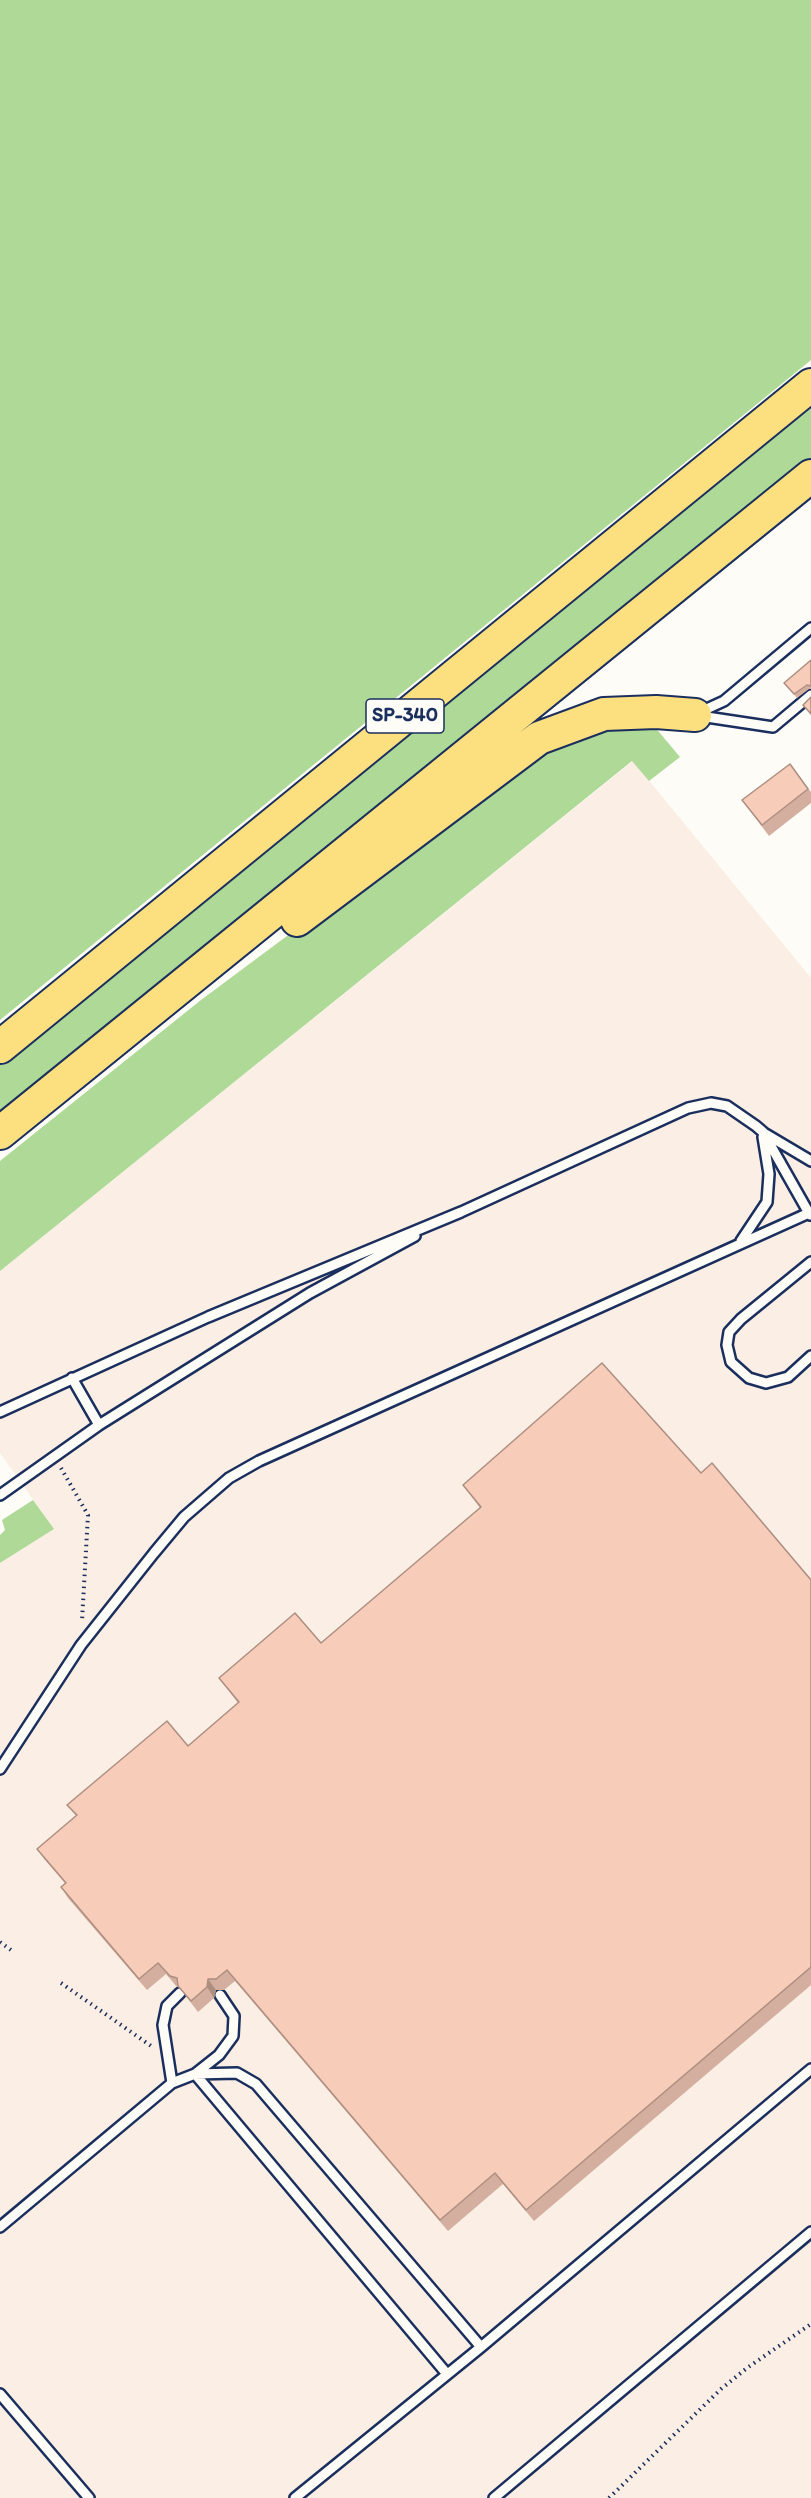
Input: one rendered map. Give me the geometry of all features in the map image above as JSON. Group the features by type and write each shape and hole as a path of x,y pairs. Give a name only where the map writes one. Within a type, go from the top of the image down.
{"highway":[{"name":"SP-340","path":"0,1047 811,385"},
{"path":"0,1133 811,476"},
{"path":"0,1151 219,978 539,738 604,714 656,712 695,715"}],"lane":[{"path":"695,715 724,701 811,628"},
{"path":"695,715 772,727 811,695"},
{"path":"0,1412 208,1317 461,1212 688,1108 711,1103 727,1106 742,1114 763,1132 811,1161"},
{"path":"0,1769 81,1646 184,1517 229,1478 259,1461 740,1242 810,1214 763,1132"},
{"path":"740,1242 767,1202 769,1174 763,1132"},
{"path":"0,1495 99,1425 310,1293 461,1212"},
{"path":"811,1262 741,1319 729,1332 727,1345 731,1362 749,1378 766,1383 788,1377 811,1356"},
{"path":"72,1378 99,1425"},
{"path":"172,2083 163,2025 167,2006 180,1993"},
{"path":"0,2227 172,2083 195,2074 219,2055 233,2036 234,2016 220,1995"},
{"path":"295,2498 481,2348 811,2069"},
{"path":"195,2074 237,2073 256,2084 481,2348"},
{"path":"195,2074 447,2374"},
{"path":"494,2498 811,2232"},
{"path":"0,2394 89,2498"}],"path":[{"path":"55,1457 88,1515 81,1646"},
{"path":"0,1942 11,1950"},
{"path":"61,1983 167,2056"},
{"path":"609,2498 721,2389 747,2368 811,2324"}],"shaded area":[{"path":"633,761 811,978 811,2498 0,2498 0,1563 54,1529 0,1453 0,1271"}],"green space":[{"path":"0,0 811,0 811,360 0,1020"},
{"path":"811,400 811,459 0,1118 0,1062"},
{"path":"654,726 680,757 649,781 632,761 0,1271 0,1161 201,1000 432,828 560,742 606,728"},
{"path":"33,1500 54,1529 0,1563 0,1535 5,1530 2,1520"}],"building":[{"path":"811,660 811,686 807,685 794,694 784,683"},
{"path":"811,697 811,714 803,705"},
{"path":"790,764 808,789 762,825 742,800"},
{"path":"602,1363 701,1473 712,1463 811,1580 811,1967 526,2210 495,2173 440,2220 227,1970 216,1979 208,1979 207,1987 191,2001 178,1986 177,1978 170,1976 158,1963 139,1979 61,1887 66,1883 37,1849 77,1815 67,1805 167,1721 188,1746 239,1702 219,1678 295,1613 321,1643 481,1507 463,1485"}]}
